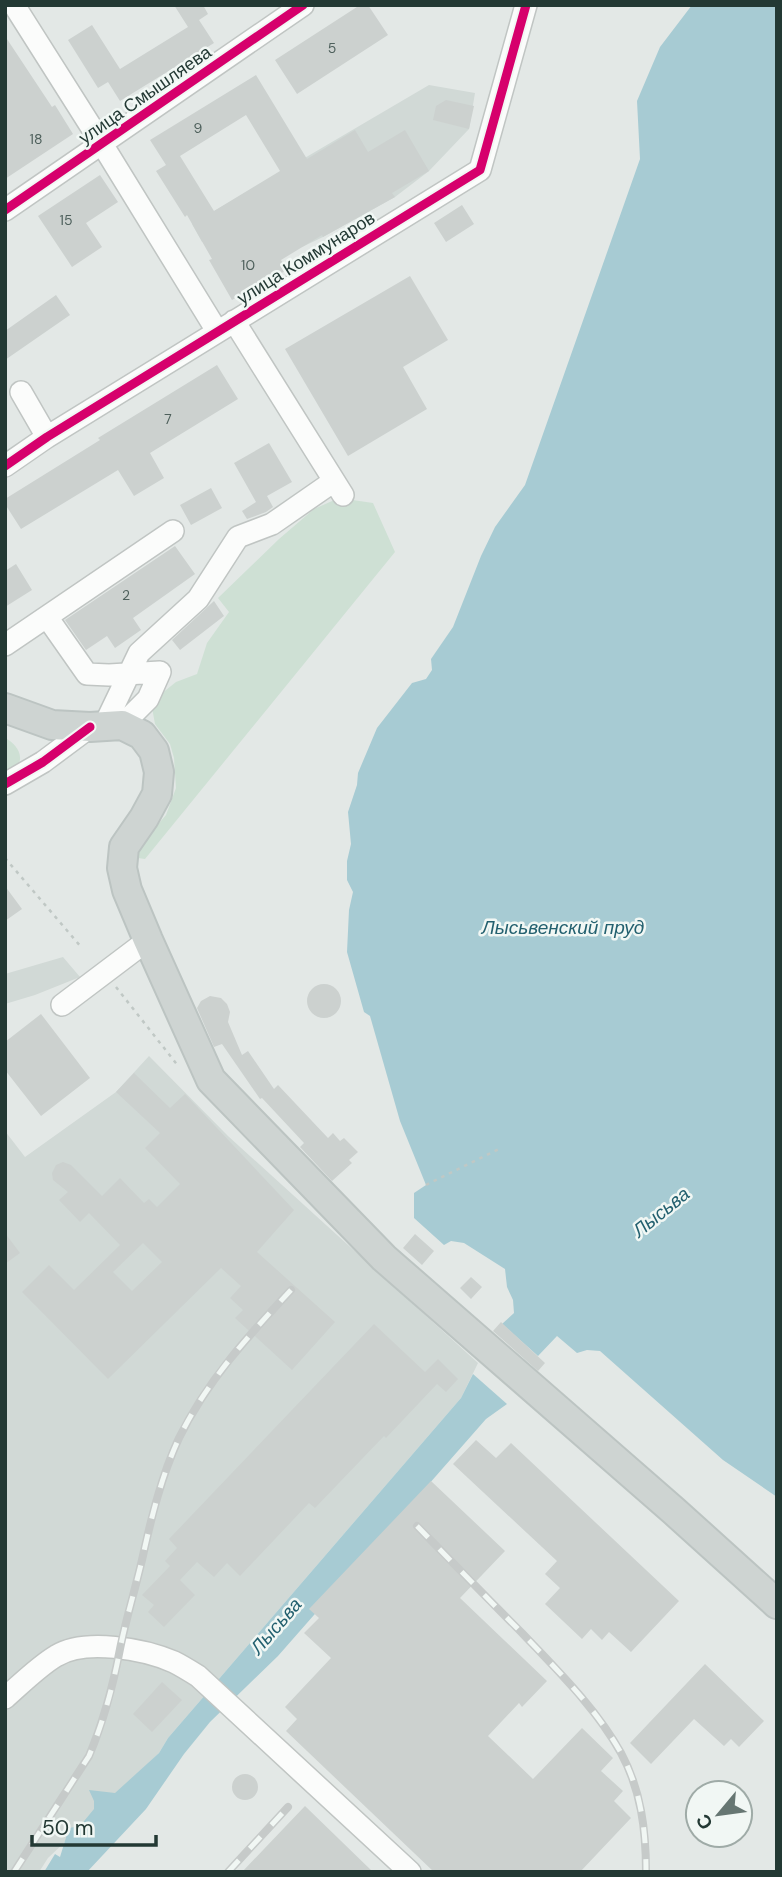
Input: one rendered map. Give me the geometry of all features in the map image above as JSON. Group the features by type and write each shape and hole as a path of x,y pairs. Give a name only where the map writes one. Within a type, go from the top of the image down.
{"main road":[{"path":"5,708 51,725 105,726 142,735 154,751 159,772 157,794 124,847 122,868 127,890 211,1080 384,1258 777,1604"}],"street":[{"path":"14,5 102,144 338,488 272,524 238,537 198,599 139,653 105,726"},
{"name":"улица Смышляева","path":"5,210 303,5"},
{"name":"улица Коммунаров","path":"5,466 225,326 480,170 526,5"},
{"path":"20,392 47,437"},
{"path":"5,645 173,531"},
{"path":"5,784 148,699 160,671 87,674 47,617"},
{"path":"62,1005 148,940"},
{"path":"5,1698 56,1656 75,1648 120,1648 174,1662 198,1676 404,1869"}],"path":[{"path":"5,858 82,948"},
{"path":"426,1185 501,1148"}],"shaded area":[{"path":"429,85 475,93 469,129 429,171 395,197 302,247 240,219 202,242 192,224"},
{"path":"63,957 80,977 5,1004 5,974"},
{"path":"149,1056 228,1136 478,1363 461,1398 168,1738 159,1753 48,1858 39,1872 5,1872 5,1131 25,1157 116,1092"}],"green space":[{"path":"339,498 373,503 395,552 145,859 138,858 136,850 166,815 176,788 170,744 155,724 151,702 176,682 197,674 207,643 229,612 218,598 314,509"},
{"path":"5,738 16,747 20,759 16,768 5,775"}],"water":[{"name":"Лысьвенский пруд","path":"692,5 777,5 777,1497 723,1460 600,1351 587,1350 577,1353 557,1336 538,1356 502,1324 514,1313 505,1269 464,1243 451,1241 444,1245 414,1218 414,1193 426,1185 400,1121 370,1016 364,1012 347,952 349,910 353,892 347,880 351,844 348,812 358,773 377,728 412,683 426,679 432,670 431,659 453,627 495,527 525,485 640,159 637,101 660,47"},
{"name":"Лысьва","path":"473,1374 507,1404 486,1419 278,1656 210,1722 146,1809 87,1872 44,1872 55,1854 60,1857 69,1828 80,1826 94,1809 89,1790 115,1793 159,1753 168,1738 461,1398"}],"building":[{"path":"174,5 203,5 208,14 199,20 214,43 120,101 108,82 98,88 68,40 92,25 120,69 188,27"},
{"path":"360,5 368,5 388,35 297,94 275,60"},
{"path":"5,36 73,134 5,179"},
{"path":"256,75 307,159 355,130 368,152 405,130 429,171 392,193 395,197 281,260 287,270 232,300 187,215 185,217 156,171 166,165 150,140","holes":["246,115 280,171 214,211 180,156"]},
{"path":"446,100 474,106 469,129 433,120 436,106"},
{"path":"100,175 118,202 86,223 102,247 72,267 38,216"},
{"path":"462,205 474,224 446,242 434,223"},
{"path":"410,276 448,340 403,367 427,409 348,456 285,349"},
{"path":"56,295 70,315 5,360 5,331"},
{"path":"217,365 238,399 150,453 164,478 134,496 118,470 21,529 5,504 5,499"},
{"path":"269,443 292,482 267,496 273,507 247,519 242,511 256,502 234,463"},
{"path":"211,488 222,508 191,525 180,505"},
{"path":"175,546 195,574 133,618 141,630 115,648 107,636 86,650 65,620"},
{"path":"16,564 32,590 5,607 5,571"},
{"path":"214,601 224,616 180,650 172,640"},
{"path":"5,886 22,909 5,921"},
{"path":"324,984 336,989 341,1001 336,1013 324,1018 312,1013 307,1001 312,989"},
{"path":"210,996 221,998 227,1004 230,1012 228,1022 242,1055 248,1051 274,1089 278,1085 328,1138 333,1133 340,1141 344,1138 358,1152 349,1160 352,1163 332,1181 300,1147 304,1143 262,1098 260,1099 222,1044 214,1047 197,1008 201,1001"},
{"path":"41,1014 90,1078 41,1116 5,1070 5,1042"},
{"path":"134,1073 170,1108 185,1094 294,1210 257,1252 335,1322 292,1370 235,1318 243,1310 230,1298 241,1286 221,1268 108,1379 22,1292 49,1265 74,1290 120,1245 89,1213 80,1222 59,1200 68,1192 53,1180 52,1173 56,1165 63,1162 71,1165 102,1196 120,1178 144,1203 149,1199 157,1207 180,1184 145,1148 160,1133 116,1092","holes":["143,1243 162,1262 132,1291 113,1272"]},
{"path":"5,1233 20,1253 5,1264"},
{"path":"415,1234 434,1251 422,1265 403,1248"},
{"path":"471,1277 482,1287 471,1299 460,1288"},
{"path":"501,1322 545,1363 538,1371 493,1331"},
{"path":"374,1324 425,1372 438,1359 458,1379 446,1392 437,1384 315,1508 309,1503 240,1576 227,1563 214,1577 197,1562 180,1580 195,1595 164,1627 148,1612 154,1605 142,1595 170,1566 165,1561 177,1548 169,1539"},
{"path":"476,1440 496,1458 511,1443 679,1601 631,1652 609,1632 602,1640 591,1629 582,1639 545,1604 560,1588 545,1574 557,1561 453,1464"},
{"path":"431,1481 505,1551 460,1598 547,1681 522,1707 519,1703 488,1736 533,1779 582,1728 613,1758 601,1771 623,1791 614,1801 631,1818 580,1872 434,1872 286,1731 297,1719 285,1707 331,1658 304,1633 319,1618 309,1609"},
{"path":"705,1664 764,1721 739,1747 731,1739 724,1746 694,1719 651,1764 630,1743"},
{"path":"162,1682 182,1700 152,1732 133,1714"},
{"path":"245,1774 254,1778 258,1787 254,1796 245,1800 236,1796 232,1787 236,1778"},
{"path":"305,1806 373,1872 242,1872"}],"railway":[{"path":"14,1872 89,1756 94,1743 111,1690 157,1498 179,1438 215,1378 291,1290"},
{"path":"417,1526 562,1675 611,1736 628,1767 638,1796 645,1841 646,1872"},
{"path":"228,1872 288,1807"}],"cycle path":[{"path":"5,210 303,5"},
{"path":"5,466 47,437 480,170 526,5"},
{"path":"5,784 43,762 90,727"}]}
